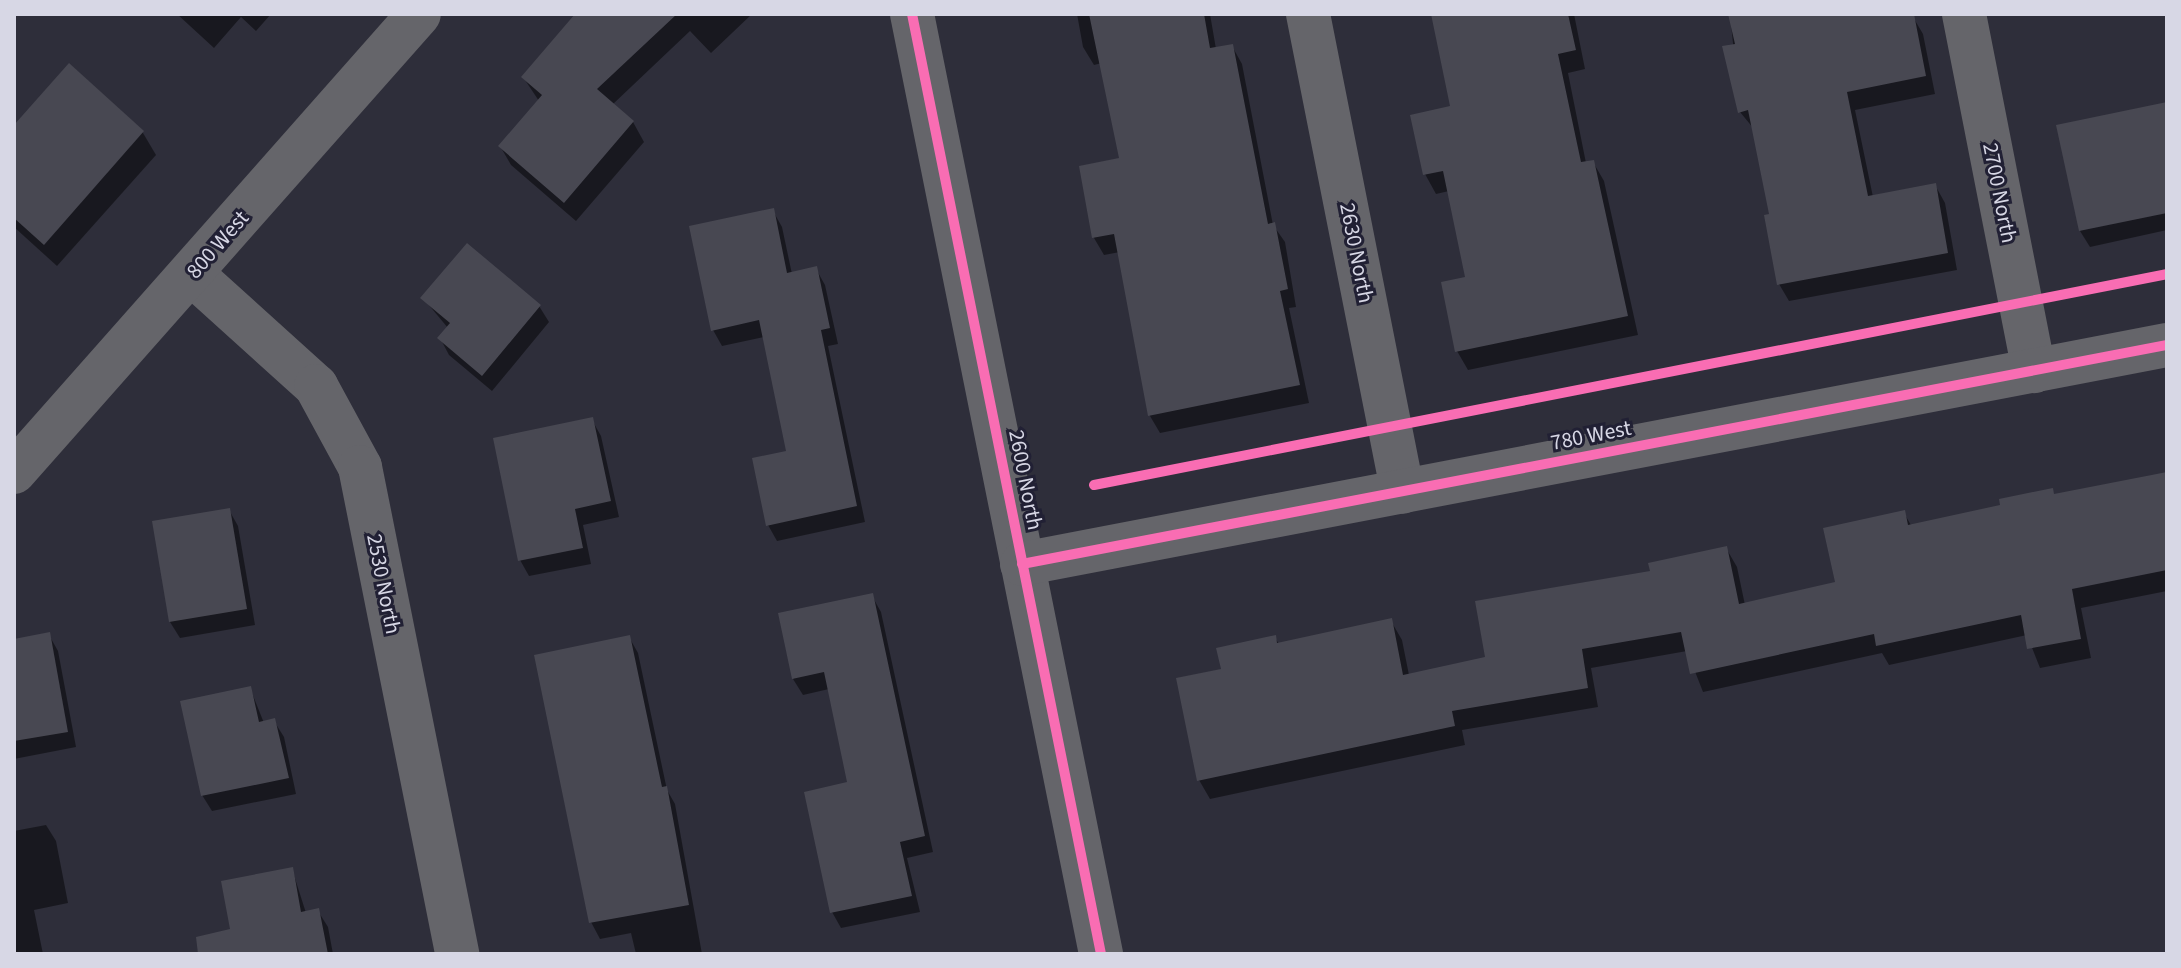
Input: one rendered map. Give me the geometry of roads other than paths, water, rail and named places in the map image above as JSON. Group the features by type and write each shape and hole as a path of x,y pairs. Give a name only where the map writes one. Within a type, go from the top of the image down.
{"street":[{"name":"800 West","path":"14,472 193,275 419,14"},
{"name":"2600 North","path":"912,14 1101,954"},
{"name":"2630 North","path":"1308,14 1403,492"},
{"name":"2700 North","path":"1964,14 2034,371"},
{"name":"2530 North","path":"193,275 316,386 360,467 457,954"},
{"name":"780 West","path":"1022,564 2167,345"}]}
